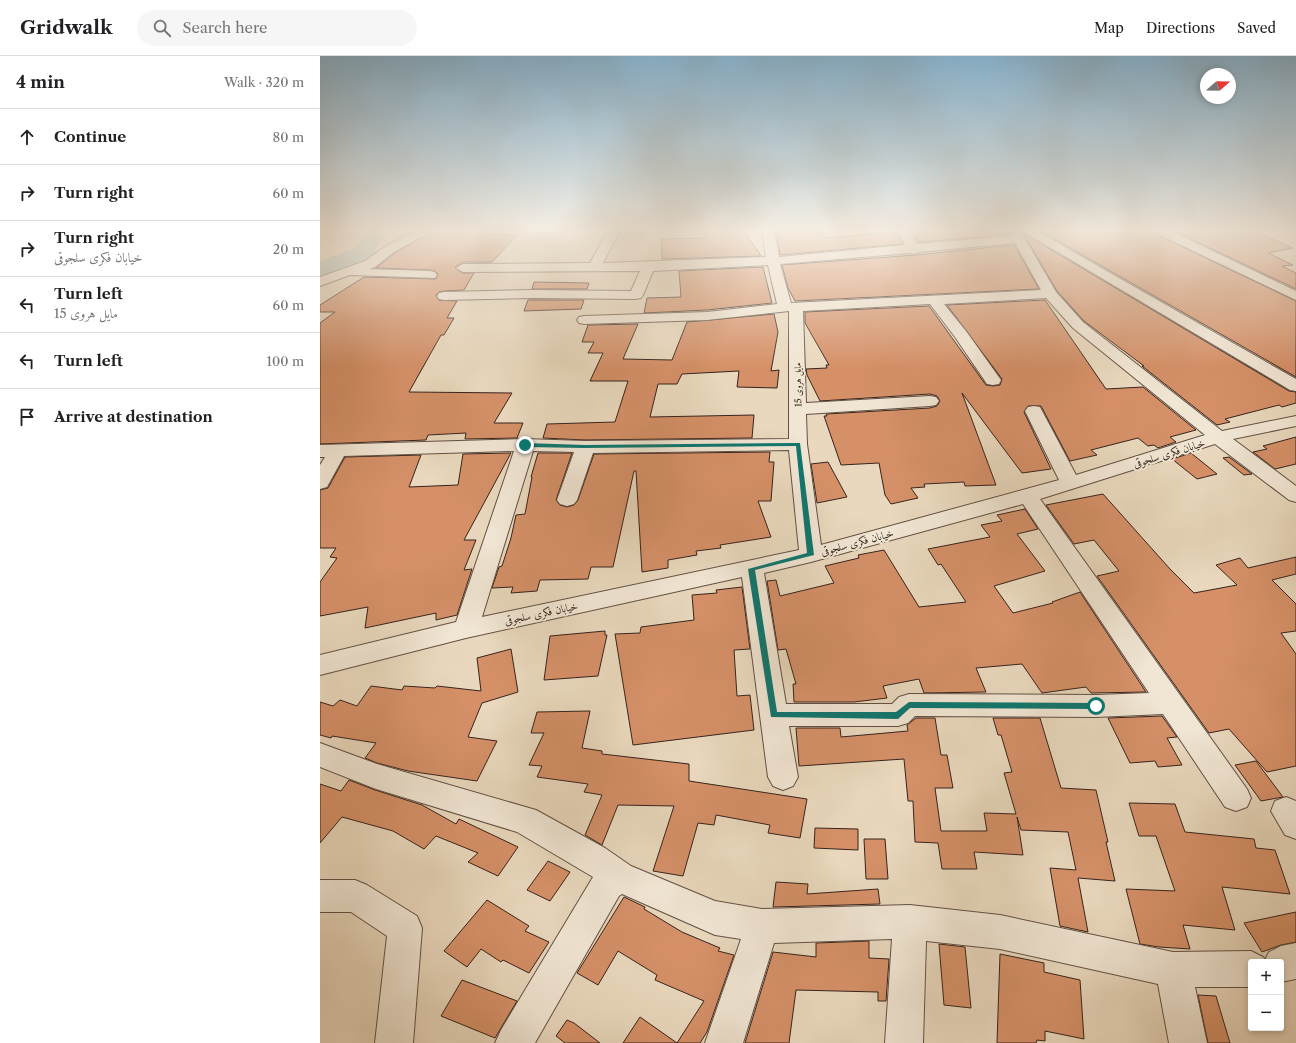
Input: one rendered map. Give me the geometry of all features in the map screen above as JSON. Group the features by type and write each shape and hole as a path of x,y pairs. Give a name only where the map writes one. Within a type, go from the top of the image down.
{"street":[{"path":"320,282 337,275"},
{"path":"444,296 534,294 636,295 645,275"},
{"name":"مایل هروی 15","path":"778,275 790,307 798,408 798,444 811,555"},
{"path":"1041,275 1050,294 1078,325 1218,437 1296,496"},
{"path":"1097,275 1296,386"},
{"path":"1253,275 1296,296"},
{"path":"584,320 707,316 790,307 1050,294"},
{"path":"934,300 961,334 993,380"},
{"path":"798,408 930,401"},
{"path":"1034,411 1070,483"},
{"name":"خیابان فکری سلجوقی","path":"320,665 466,629 752,569 811,555 1028,496 1218,437 1296,421"},
{"path":"320,483 329,451 525,445 585,447 798,444"},
{"path":"466,629 525,445"},
{"path":"567,500 585,447"},
{"path":"1028,496 1236,798"},
{"path":"752,569 783,777"},
{"path":"774,715 898,715 909,705 1096,706 1170,703"},
{"path":"320,755 376,776 525,820 594,859 620,877 715,918 762,926 910,922 1000,932 1173,970 1248,969"},
{"path":"514,1043 607,885 620,877"},
{"path":"320,896 355,896 405,928 394,1043"},
{"path":"904,1043 910,922"},
{"path":"724,1043 762,926"},
{"path":"1284,963 1296,961"},
{"path":"1173,970 1188,1043"}],"building":[{"path":"438,275 473,275 464,290 444,291 439,292 436,295 439,300 457,301 447,318 454,318 444,335 441,335 409,392 512,393 494,423 523,423 517,438 465,439 466,433 428,435 426,440 320,444 320,323 335,312 320,312 320,305 364,277 436,279"},
{"path":"679,275 765,275 772,303 707,310 644,313 647,298 681,297"},
{"path":"785,275 1031,275 1039,289 795,301 788,288"},
{"path":"1048,275 1094,275 1289,391 1296,392 1296,403 1282,407 1279,405 1225,419 1230,422 1217,425 1142,366 1144,366 1084,321 1057,291"},
{"path":"1118,275 1241,275 1296,301 1296,377"},
{"path":"1267,275 1296,275 1296,289"},
{"path":"534,282 589,283 587,289 532,289"},
{"path":"528,300 584,300 581,309 524,311"},
{"path":"1045,300 1106,389 1143,387 1196,430 1170,437 1176,442 1158,448 1154,445 1148,446 1138,438 1091,450 1097,455 1070,461 1041,406 1028,406 1024,412 1051,469 1022,473 962,393 996,485 965,486 964,482 924,484 925,487 911,488 918,498 891,504 885,495 879,463 841,465 824,416 827,416 826,414 930,408 937,406 940,401 937,396 930,394 820,401 807,375 806,369 827,368 826,365 829,365 805,323 805,312 929,306 986,385 993,386 1000,385 1002,379 947,305"},
{"path":"774,314 778,332 771,371 779,370 777,388 737,387 739,371 682,374 677,384 658,384 650,417 754,415 752,438 585,440 543,438 547,424 615,422 628,381 590,381 603,353 588,353 594,342 582,342 588,325 638,324 623,359 672,360 687,322"},
{"path":"1296,437 1296,464 1275,469 1253,452 1267,449 1263,446"},
{"path":"770,452 769,462 774,462 771,501 758,501 771,537 720,545 721,548 696,551 697,555 668,560 668,568 642,572 636,471 634,471 613,567 591,567 588,579 540,580 537,591 511,593 513,587 492,588 499,567 502,566 511,538 516,515 525,514 531,477 538,453 572,453 556,500 560,505 567,507 574,505 578,500 594,454"},
{"path":"511,453 464,540 476,540 464,570 472,569 457,615 436,620 436,613 365,628 368,607 320,616 320,582 337,558 330,557 336,548 320,548 320,490 328,488 345,457 421,455 409,487 458,485 463,454"},
{"path":"1191,453 1217,474 1197,479 1172,459"},
{"path":"1229,457 1252,474 1244,475 1223,458"},
{"path":"828,462 847,497 817,503 811,464"},
{"path":"1103,494 1170,569 1194,593 1237,585 1216,565 1240,558 1248,568 1296,557 1296,574 1272,580 1296,604 1296,631 1281,633 1296,654 1296,766 1267,772 1229,729 1209,733 1097,576 1119,571 1094,540 1074,544 1046,505"},
{"path":"1025,509 1038,529 1017,534 1045,571 994,586 1013,613 1053,603 1052,602 1080,592 1146,692 1091,693 1086,687 1042,693 1022,664 976,668 986,692 924,693 919,679 883,686 887,698 854,702 794,702 793,684 796,684 786,649 778,650 767,581 776,580 780,596 834,583 825,566 859,558 858,555 884,550 919,607 966,602 941,564 938,565 928,549 990,537 981,525 1002,521 997,515"},
{"path":"742,587 750,649 734,650 737,696 750,695 754,730 633,745 615,634 640,633 641,627 694,620 692,595 717,593 716,590"},
{"path":"605,631 605,635 607,635 598,676 544,680 550,636"},
{"path":"511,649 518,692 482,703 468,737 497,741 477,781 408,771 377,763 365,758 376,743 332,736 331,738 320,735 320,702 333,706 340,700 357,706 371,686 402,690 404,686 435,688 437,686 481,691 477,658"},
{"path":"590,711 582,748 602,751 602,754 689,764 689,781 807,799 800,838 768,833 770,825 716,815 714,825 698,823 683,876 653,871 674,806 618,805 602,845 585,835 602,795 584,792 588,784 537,777 542,766 529,765 544,733 531,733 537,712"},
{"path":"1162,716 1177,737 1167,738 1182,765 1158,767 1155,761 1130,763 1108,718"},
{"path":"916,718 935,718 941,755 947,755 953,788 935,788 941,831 987,831 984,813 1016,814 1004,773 1012,772 1001,735 998,735 993,718 1040,718 1061,788 1096,790 1108,842 1106,842 1115,881 1078,878 1088,932 1060,926 1050,868 1076,870 1068,832 1021,830 1017,817 1023,855 974,852 977,869 942,869 938,843 915,842 913,801 908,801 904,759 799,766 796,728 840,728 841,737 908,731 907,725"},
{"path":"1256,761 1283,797 1261,801 1235,765"},
{"path":"349,780 422,805 456,824 459,819 518,847 498,876 468,862 478,853 436,836 424,849 393,831 342,817 320,843 320,784 341,791"},
{"path":"1129,803 1175,804 1185,832 1254,839 1256,848 1275,850 1290,894 1222,887 1235,930 1183,925 1190,949 1140,944 1126,889 1175,891 1156,836 1139,836"},
{"path":"815,828 858,829 858,850 814,848"},
{"path":"864,839 885,839 888,879 866,879"},
{"path":"548,861 570,872 550,901 527,890"},
{"path":"776,882 808,884 807,894 878,889 880,904 773,907"},
{"path":"624,897 645,907 644,909 682,932 720,948 718,951 734,955 707,1032 700,1043 677,1043 704,1001 655,980 657,975 618,951 598,985 577,973"},
{"path":"487,900 529,926 525,931 549,942 529,973 503,960 501,962 481,949 467,967 444,951"},
{"path":"1296,912 1296,942 1281,945 1262,952 1244,923"},
{"path":"869,941 869,958 889,959 886,1001 878,1001 878,992 796,990 789,1043 745,1043 773,952 816,957 816,943"},
{"path":"939,944 965,947 971,1008 944,1005"},
{"path":"1000,954 1044,963 1044,972 1080,980 1084,1039 1045,1031 1045,1041 1037,1040 1036,1043 997,1043"},
{"path":"462,980 517,1001 495,1038 441,1016"},
{"path":"1198,995 1216,996 1230,1043 1208,1043"},
{"path":"640,1017 677,1043 623,1043"},
{"path":"567,1020 574,1023 600,1043 565,1043 556,1036"}],"route":[{"path":"525,445 585,447 798,444 811,555 752,569 774,715 898,715 909,705 1096,706"}]}
